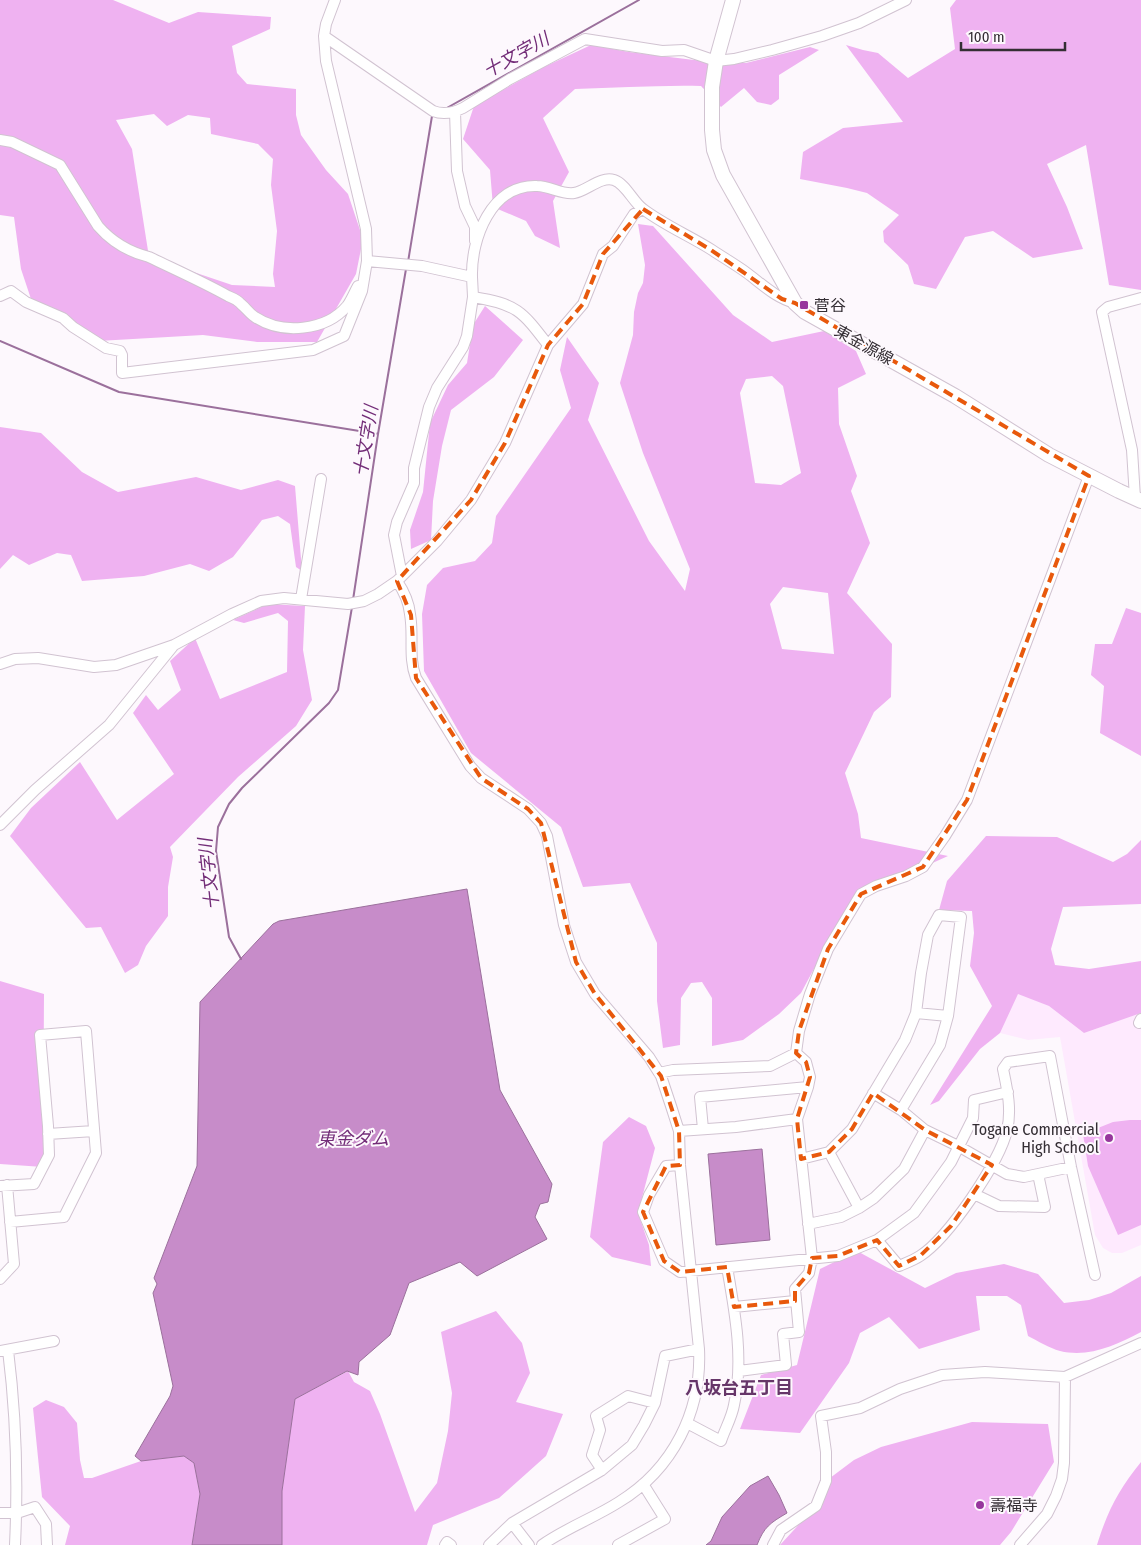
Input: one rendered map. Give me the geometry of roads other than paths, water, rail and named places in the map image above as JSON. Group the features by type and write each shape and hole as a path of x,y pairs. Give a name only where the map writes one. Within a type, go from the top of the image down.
{"main road":[{"name":"東金源線","path":"733,0 716,60 712,87 712,130 717,160 795,303 806,312 956,396 1049,455 1138,499"}],"street":[{"path":"0,296 11,291 26,302 63,318 73,327 106,348 120,351 122,355 122,373 313,350 344,336 362,291 367,261 366,229 326,61 324,36 326,24 335,0"},
{"path":"324,36 433,111 438,113 455,112 585,38 662,51 684,50 716,60 734,59 822,36 859,23 906,0"},
{"path":"455,112 457,171 465,206 475,227 475,249"},
{"path":"0,140 12,142 60,166 105,235 139,254 149,257 240,302 254,317 268,324 295,329 325,322 348,306 364,275"},
{"path":"542,1545 571,1527 620,1502 642,1484 660,1467 673,1450 692,1412 700,1370 692,1271 680,1165 679,1131 659,1073 637,1042 594,994 576,962 564,925 547,836 540,823 528,809 481,778 470,766 416,678 412,667 410,615 401,587 394,535 414,483 414,468 429,407 438,388 463,347 467,336 473,297 472,264 484,223 500,200 514,190 526,186 548,187 573,193 604,181 615,180 643,209 746,272 782,299 795,303"},
{"path":"0,664 15,659 38,658 94,667 116,664 174,645 224,618 261,601 284,598 348,604 364,601 378,594 400,578 437,541 471,500 506,442 548,345 583,304 603,254 613,246 634,214 643,209"},
{"path":"367,261 422,266 472,277"},
{"path":"473,297 500,301 522,313 548,345"},
{"path":"1138,499 1132,450 1102,312 1108,307 1141,298"},
{"path":"796,1053 799,1031 810,994 828,949 861,894 923,867 945,836 966,800 1089,476"},
{"path":"301,600 321,479"},
{"path":"0,826 35,790 109,726 174,645"},
{"path":"801,1159 829,1152 852,1128 905,1040 916,1013 928,936 939,915 961,917 948,1016 940,1045 901,1110"},
{"path":"916,1013 948,1016"},
{"path":"0,1279 14,1264 10,1222 3,1186 34,1184 49,1155 40,1035 86,1031 96,1153 64,1217 10,1222"},
{"path":"659,1073 682,1069 756,1068 770,1066 796,1053"},
{"path":"739,1371 786,1365 783,1334 799,1332 795,1289 809,1273 812,1258 797,1119 810,1077 806,1062 796,1053"},
{"path":"877,1240 899,1266 921,1255 951,1226 992,1165 1007,1130 1009,1112 1008,1092 1003,1069 1008,1062 1050,1056 1071,1167 1095,1274"},
{"path":"703,1129 700,1097 808,1087"},
{"path":"680,1165 666,1166 643,1212 664,1261 680,1272 838,1256 877,1240 914,1213 950,1162 973,1118 974,1100 1008,1092"},
{"path":"873,1093 901,1110 925,1130 958,1146 1007,1174 1024,1177 1071,1167"},
{"path":"679,1131 736,1127 797,1119"},
{"path":"808,1224 841,1217 874,1198 904,1169 925,1130"},
{"path":"48,1134 94,1131"},
{"path":"829,1152 859,1208"},
{"path":"974,1194 999,1206 1045,1207 1038,1174"},
{"path":"687,1423 721,1441 734,1407 739,1371 734,1307 727,1267"},
{"path":"734,1307 796,1301"},
{"path":"16,1545 14,1398 4,1351 54,1342"},
{"path":"774,1545 781,1530 816,1506 826,1482 826,1452 821,1416 860,1408 900,1390 942,1375 985,1372 1065,1377 1141,1343"},
{"path":"489,1545 512,1523 602,1470 632,1445 655,1403 665,1356 699,1349"},
{"path":"1020,1545 1047,1514 1062,1479 1064,1463 1065,1377"},
{"path":"602,1470 592,1455 600,1430 596,1416 628,1396 655,1403"},
{"path":"618,1545 665,1519 642,1484"},
{"path":"0,1513 17,1514 35,1507 46,1524 47,1545"},
{"path":"512,1523 529,1545"},
{"path":"445,1545 447,1542 451,1545"}],"water":[{"name":"東金ダム","path":"467,889 500,1090 552,1184 548,1202 540,1204 535,1217 547,1239 477,1276 460,1262 409,1283 390,1335 359,1362 358,1375 347,1371 295,1399 282,1491 282,1545 192,1545 200,1494 194,1463 184,1456 141,1461 135,1456 170,1396 173,1386 153,1293 157,1284 154,1278 197,1166 200,1002 273,924 279,921"},
{"path":"762,1149 770,1240 716,1245 708,1154"},
{"path":"768,1476 787,1513 768,1526 757,1545 706,1545 711,1541 722,1517 750,1486"}],"waterway":[{"name":"十文字川","path":"445,109 639,0"},
{"name":"十文字川","path":"408,262 432,116 435,115"},
{"name":"十文字川","path":"353,600 378,434 406,269"},
{"path":"0,341 119,392 378,434"},
{"name":"十文字川","path":"241,959 229,937 216,851 218,827 229,804 242,788 329,703 338,690 352,607"}],"place":[{"name":"菅谷","path":"804,305"},
{"name":"Togane Commercial High School","path":"1109,1138"},
{"name":"壽福寺","path":"980,1505"}],"district":[{"name":"八坂台五丁目","path":"739,1388"}]}
